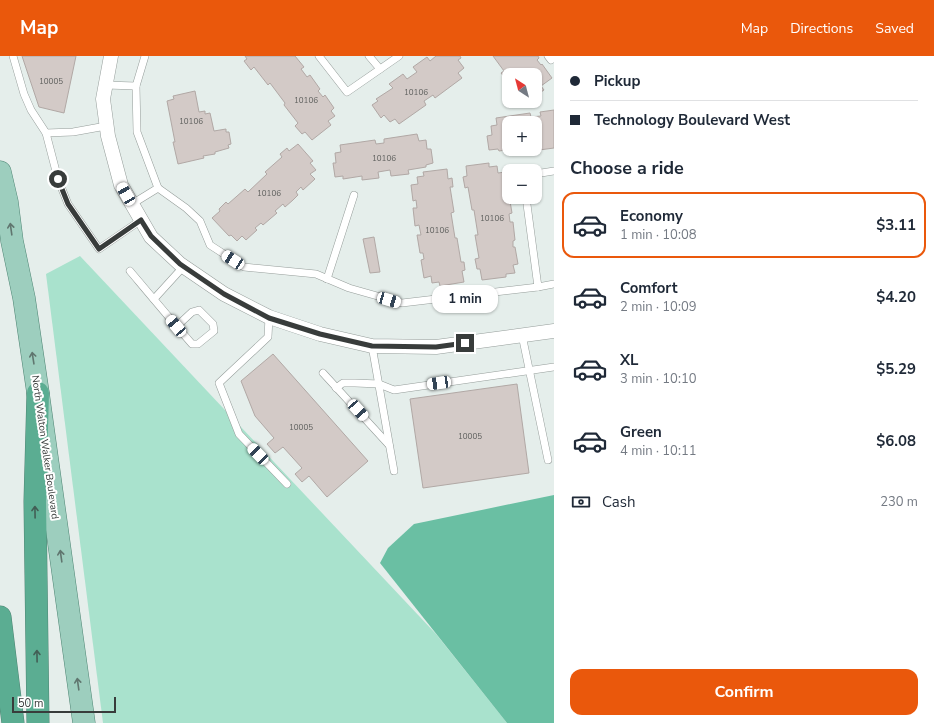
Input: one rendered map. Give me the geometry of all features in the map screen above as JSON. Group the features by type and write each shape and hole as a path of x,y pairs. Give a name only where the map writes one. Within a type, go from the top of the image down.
{"highway":[{"path":"38,393 35,501 38,723"},
{"path":"0,617 12,723"}],"main road":[{"name":"North Walton Walker Boulevard","path":"0,172 7,202 12,241 24,298 84,723"}],"street":[{"path":"111,56 103,99 108,136 121,185 151,236 184,266 224,294 269,318 320,334 372,346 436,347 554,331"}],"lane":[{"path":"13,56 24,94 31,110 46,133 58,179 68,204 99,249 141,220"},
{"path":"145,56 136,86 137,132 158,188 186,208 200,221 210,245 244,267 316,274 349,288 402,304 554,284"},
{"path":"319,56 347,92 399,56"},
{"path":"369,56 380,70"},
{"path":"548,56 551,60 554,58"},
{"path":"106,85 136,86"},
{"path":"46,133 73,132 106,126"},
{"path":"542,173 554,171"},
{"path":"132,204 158,188"},
{"path":"327,279 354,195"},
{"path":"527,204 538,287"},
{"path":"154,299 184,266"},
{"path":"130,271 176,326 192,344 198,344 214,331 213,324 199,310 192,312 176,326"},
{"path":"269,318 268,337 220,383 239,434 286,484"},
{"path":"522,335 548,460"},
{"path":"372,346 394,471"},
{"path":"336,388 343,383 379,384 394,390 554,367"},
{"path":"323,373 389,445"}],"shaded area":[{"path":"80,256 436,634 507,723 103,723 46,274"},
{"path":"554,495 554,723 507,723 380,563 388,548 414,524"}],"building":[{"path":"22,56 76,56 64,113 39,107"},
{"path":"245,56 295,56 304,67 301,69 307,77 310,75 320,89 318,91 323,97 325,95 334,108 331,111 335,116 328,121 331,125 312,140 305,132 302,134 295,126 298,123 284,105 285,103 270,83 268,85 254,67 251,70 244,61 247,59"},
{"path":"436,56 460,56 461,58 458,60 464,68 458,73 462,78 435,98 433,95 424,101 426,105 399,124 395,119 390,122 384,115 381,118 372,105 378,101 376,99 393,88 389,84 403,74 407,79 417,72 413,67 427,57 430,61"},
{"path":"493,56 538,56 539,58 537,60 541,65 542,64 552,78 542,85 542,68 502,68"},
{"path":"195,91 199,112 205,111 205,114 210,113 214,131 226,129 226,132 229,132 231,144 228,145 229,148 215,152 215,154 203,156 204,158 178,164 167,101 174,99 173,96"},
{"path":"554,110 554,148 542,150 542,116 540,112"},
{"path":"530,113 531,116 510,116"},
{"path":"502,117 502,151 499,151 498,149 489,150 487,136 492,135 491,126 497,125 496,118"},
{"path":"417,134 419,141 426,140 427,149 431,149 433,163 426,165 426,167 408,170 409,174 391,176 390,170 378,172 379,178 362,180 362,176 343,179 343,176 335,177 333,163 336,163 335,153 341,152 340,145 375,140 376,144 384,143 384,139"},
{"path":"298,144 313,161 310,163 316,170 310,174 315,179 303,190 301,187 296,192 298,195 293,200 285,207 283,204 275,211 277,213 263,225 261,223 255,228 257,230 246,240 242,236 237,241 231,235 229,236 212,218 220,211 219,209 226,202 228,204 245,189 248,192 267,174 265,172 282,157 280,154 287,148 289,151"},
{"path":"489,163 489,167 497,166 498,173 502,172 502,204 510,204 512,213 509,214 510,222 513,222 515,240 513,241 513,247 515,247 518,264 513,265 515,273 506,274 506,277 482,280 480,269 477,269 475,259 479,258 475,235 478,235 474,210 472,210 468,187 465,188 463,177 467,176 466,166"},
{"path":"447,169 448,179 452,178 453,187 450,187 454,212 451,213 455,238 457,238 461,262 464,262 465,270 462,271 464,282 440,286 439,282 432,283 431,276 424,278 421,260 424,259 423,253 420,253 417,235 421,235 419,225 415,226 413,208 417,208 416,200 413,201 411,185 418,184 417,177 424,176 423,172"},
{"path":"374,237 380,272 370,273 363,239"},
{"path":"273,354 368,461 327,497 309,476 302,482 295,474 302,468 283,447 275,453 267,444 274,438 255,416 241,381"},
{"path":"517,384 529,473 423,488 410,399"}],"route":[{"path":"58,179 68,204 99,249 141,220 151,236 180,264 224,294 269,318 320,334 372,346 436,347 465,343"}]}
